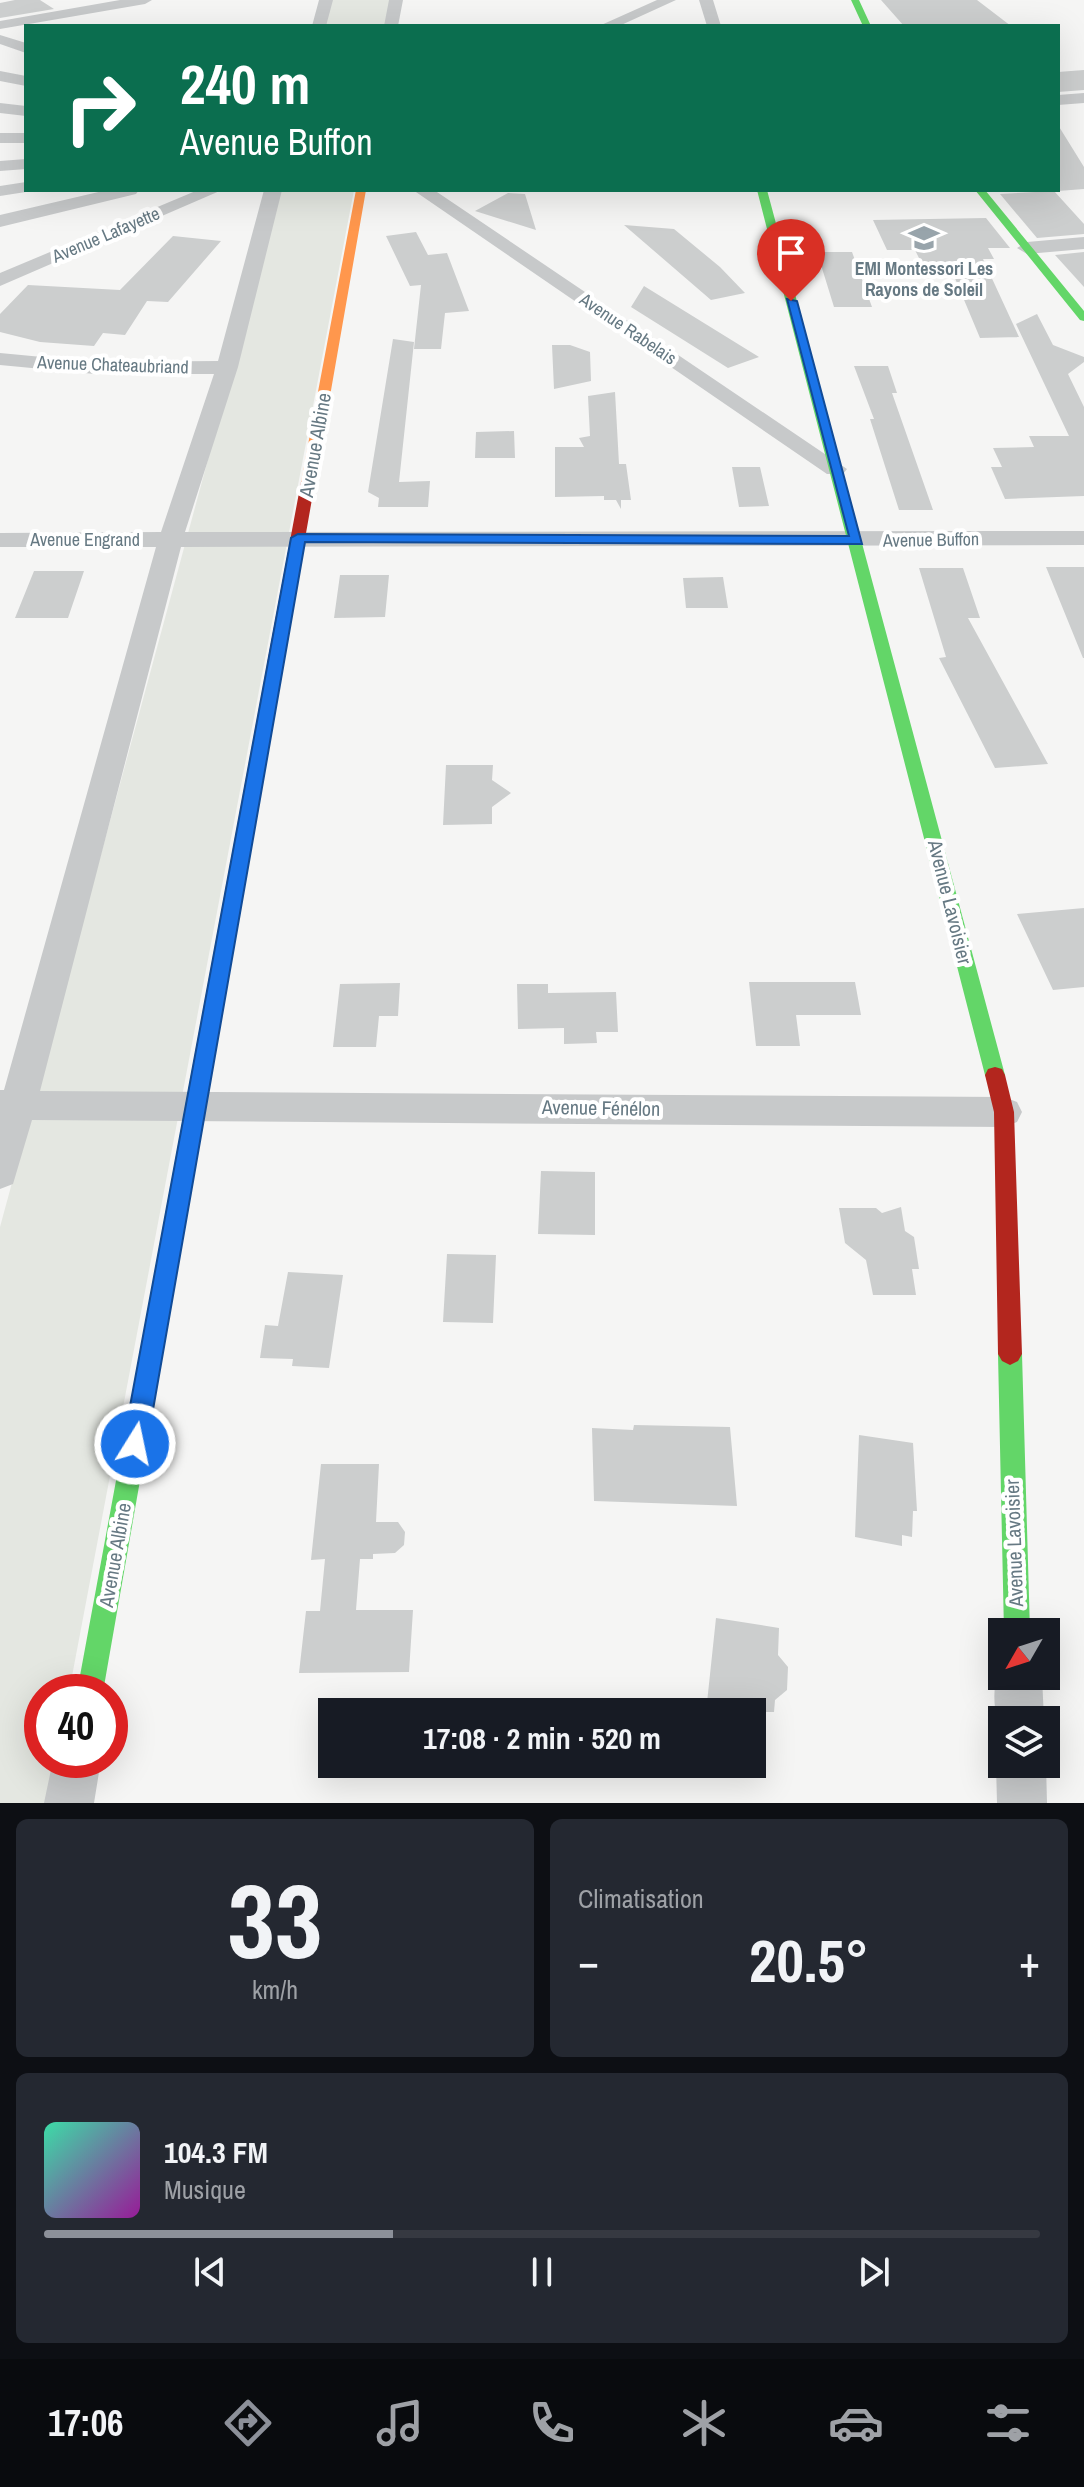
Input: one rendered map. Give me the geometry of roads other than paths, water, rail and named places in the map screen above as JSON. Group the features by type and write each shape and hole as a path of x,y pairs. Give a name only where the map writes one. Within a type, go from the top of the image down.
{"street":[{"path":"0,25 84,3 145,0"},
{"path":"320,24 326,0"},
{"path":"391,24 396,0"},
{"path":"611,24 669,0"},
{"path":"706,0 713,24"},
{"path":"855,0 866,24"},
{"path":"84,3 112,20"},
{"path":"0,39 24,47"},
{"path":"0,76 24,81"},
{"path":"1060,100 1084,98"},
{"path":"0,108 24,111"},
{"path":"0,138 24,138"},
{"path":"0,166 24,164"},
{"path":"0,191 24,187"},
{"path":"0,221 122,192"},
{"name":"Avenue Lafayette","path":"0,280 208,192"},
{"path":"0,1173 10,1105 170,541 227,367 272,192"},
{"name":"Avenue Albine","path":"93,1674 361,192"},
{"name":"Avenue Rabelais","path":"425,192 835,469"},
{"name":"Avenue Lavoisier","path":"763,192 835,469 857,541 1004,1112 1017,1618"},
{"path":"982,192 1084,318"},
{"path":"1027,248 1084,243"},
{"name":"Avenue Chateaubriand","path":"0,359 95,368 227,367"},
{"name":"Avenue Buffon","path":"170,541 298,538 857,541 1084,538"},
{"name":"Avenue Engrand","path":"0,540 170,541"},
{"name":"Avenue Fénélon","path":"10,1105 1004,1112"},
{"path":"69,1803 74,1778"},
{"path":"1021,1778 1022,1803"}],"place":[{"name":"EMI Montessori Les Rayons de Soleil","path":"924,238"}]}
